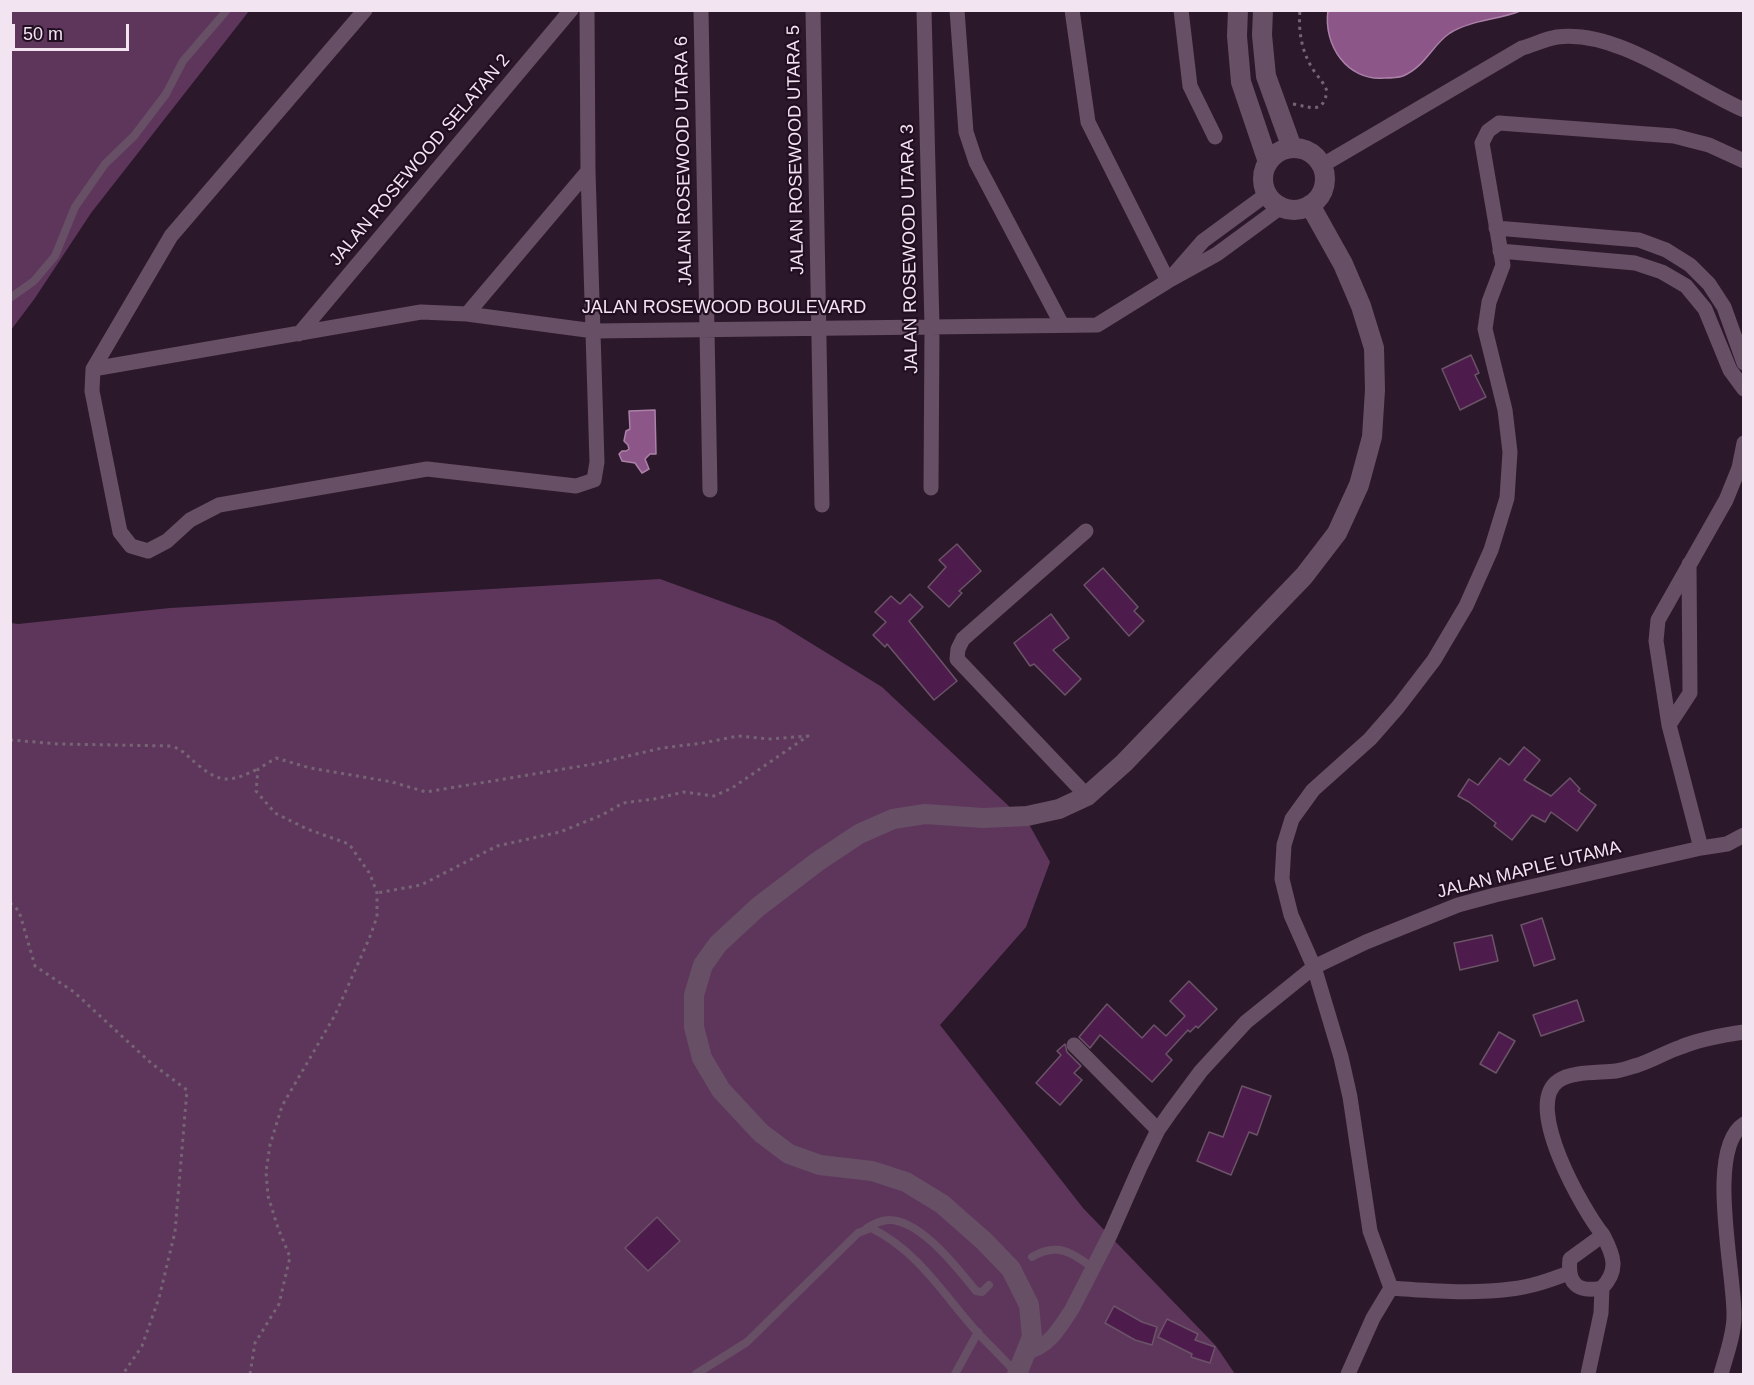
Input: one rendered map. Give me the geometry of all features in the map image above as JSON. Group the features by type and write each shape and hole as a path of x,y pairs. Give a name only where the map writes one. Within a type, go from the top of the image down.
{"street":[{"path":"365,10 171,236 93,369 92,392 120,532 131,546 148,551 167,541 190,520 219,505 427,469 576,486 594,480 597,462 588,171 587,10"},
{"name":"JALAN ROSEWOOD SELATAN 2","path":"299,334 571,10"},
{"name":"JALAN ROSEWOOD UTARA 6","path":"701,10 710,490"},
{"name":"JALAN ROSEWOOD UTARA 5","path":"813,10 822,505"},
{"name":"JALAN ROSEWOOD UTARA 3","path":"924,10 932,326 932,488"},
{"path":"957,10 966,132 981,172 1062,325"},
{"path":"1072,10 1088,122 1168,281"},
{"path":"1181,10 1190,86 1215,136"},
{"path":"1238,10 1237,36 1241,82 1268,162"},
{"path":"1263,10 1262,35 1266,76 1292,148"},
{"path":"1321,165 1522,48 1557,37 1593,38 1627,50 1743,110"},
{"path":"1391,1288 1370,1231 1361,1183 1350,1097 1338,1047 1314,967 1291,915 1282,879 1284,845 1292,819 1313,790 1370,739 1434,660 1466,606 1483,569 1507,498 1510,452 1505,410 1485,329 1490,302 1503,265 1482,143 1488,131 1499,123 1674,136 1709,145 1743,161"},
{"path":"1292,148 1309,152 1321,165 1324,176 1323,188 1318,198 1310,205 1291,210 1274,201 1263,177 1268,162 1275,155 1292,148"},
{"path":"467,314 588,171"},
{"name":"JALAN ROSEWOOD BOULEVARD","path":"93,369 420,312 467,314 594,331 1097,325 1217,254 1274,201"},
{"path":"1017,1374 1032,1337 1029,1305 1011,1269 984,1241 942,1204 906,1182 873,1171 820,1165 789,1154 761,1133 721,1090 702,1058 694,1027 694,995 703,965 718,944 775,894 858,834 893,819 925,814 983,818 1027,816 1059,809 1087,796 1124,763 1304,576 1337,533 1359,486 1372,437 1375,390 1374,348 1362,306 1343,264 1310,205"},
{"path":"1496,228 1639,240 1666,250 1690,265 1709,284 1737,323 1743,363"},
{"path":"1500,251 1635,263 1662,272 1686,286 1705,309 1730,370 1743,389"},
{"path":"1715,334 1737,323"},
{"path":"1701,848 1669,725 1656,641 1658,620 1726,500 1739,468 1743,443"},
{"path":"1086,531 963,639 958,649 957,659 1087,796"},
{"path":"1669,725 1690,693 1689,564"},
{"name":"JALAN MAPLE UTAMA","path":"1026,1352 1036,1351 1053,1336 1072,1309 1158,1130 1200,1071 1246,1022 1314,967 1366,942 1458,905 1726,844 1743,835"},
{"path":"1603,1235 1570,1259 1569,1273 1576,1285 1588,1291 1602,1288 1611,1278 1613,1264 1611,1253 1603,1235 1579,1196 1557,1148 1548,1124 1546,1106 1548,1094 1557,1081 1573,1075 1617,1071 1642,1064 1681,1046 1743,1032"},
{"path":"1074,1045 1158,1130"},
{"path":"1721,1374 1734,1318 1723,1189 1727,1150 1737,1129 1743,1125"},
{"path":"1391,1288 1436,1291 1510,1290 1533,1286 1569,1273"},
{"path":"1348,1374 1373,1318 1391,1288"},
{"path":"1588,1374 1600,1323 1602,1288"}],"lane":[{"path":"10,298 34,280 55,256 75,207 105,164 134,136 166,94 183,61 227,10"},
{"path":"696,1374 747,1342 858,1233 877,1222 890,1220 908,1224 952,1262 976,1291 982,1292 989,1286"},
{"path":"858,1233 871,1228 901,1246 925,1268 978,1332 1017,1374"},
{"path":"1032,1257 1043,1250 1062,1250 1077,1256 1093,1268"},
{"path":"955,1374 978,1332"}],"path":[{"path":"1277,108 1290,104 1312,109 1320,107 1326,100 1327,91 1307,59 1302,44 1299,24 1300,10"},
{"path":"10,740 59,744 171,746 183,750 198,765 219,779 235,780 276,758 310,768 392,782 426,792 594,764 663,748 738,736 770,740 808,736 732,788 714,796 684,792 622,803 602,815 560,832 497,846 421,885 377,893"},
{"path":"250,1374 255,1343 279,1304 290,1257 268,1197 266,1172 270,1145 282,1106 335,1015 377,916 377,893 370,874 349,844 307,829 275,813 256,791 258,769"},
{"path":"10,903 19,911 35,966 74,992 151,1063 187,1090 175,1232 159,1298 142,1346 123,1374"}],"shaded area":[{"path":"1328,10 1520,11 1458,29 1438,43 1411,72 1401,77 1384,78 1359,74 1340,58 1329,36"},
{"path":"11,11 249,11 91,213 11,330"},
{"path":"655,410 656,454 650,454 645,459 649,469 642,473 635,463 622,461 619,454 629,449 624,441 626,431 630,429 629,411"},
{"path":"660,579 775,621 882,687 1030,826 1050,862 1026,927 940,1025 1083,1208 1216,1346 1235,1374 11,1374 11,623 170,608"}],"building":[{"path":"1471,355 1479,373 1475,375 1486,397 1460,410 1442,369"},
{"path":"957,544 981,571 959,591 962,593 949,607 928,587 946,567 939,560"},
{"path":"1103,568 1138,607 1134,611 1144,621 1129,636 1084,585"},
{"path":"910,594 923,607 909,621 957,681 934,700 887,644 885,647 873,635 886,622 875,612 891,596 900,604"},
{"path":"1051,614 1069,638 1053,650 1081,679 1065,695 1034,664 1030,666 1014,643"},
{"path":"1524,747 1540,760 1524,780 1551,796 1570,778 1580,789 1578,791 1596,805 1577,831 1551,812 1545,822 1532,815 1512,840 1494,826 1496,823 1458,796 1469,779 1478,785 1500,758 1509,765"},
{"path":"1542,918 1555,959 1534,966 1521,925"},
{"path":"1492,935 1498,961 1460,970 1454,943"},
{"path":"1189,981 1217,1009 1198,1028 1196,1026 1190,1032 1188,1030 1166,1054 1172,1060 1152,1082 1100,1035 1090,1048 1079,1037 1107,1004 1142,1038 1154,1025 1166,1036 1185,1016 1170,1001"},
{"path":"1577,1000 1584,1021 1541,1036 1533,1015"},
{"path":"1499,1032 1515,1041 1496,1073 1480,1064"},
{"path":"1065,1044 1067,1052 1081,1066 1074,1073 1082,1080 1060,1105 1036,1083 1061,1055 1057,1051"},
{"path":"1242,1086 1271,1096 1257,1135 1249,1132 1231,1175 1197,1161 1209,1132 1223,1137"},
{"path":"657,1217 680,1241 648,1271 625,1248"},
{"path":"1114,1306 1142,1322 1157,1327 1152,1345 1135,1340 1105,1323"},
{"path":"1167,1319 1198,1334 1195,1340 1215,1347 1210,1363 1191,1357 1192,1354 1158,1337"}]}
